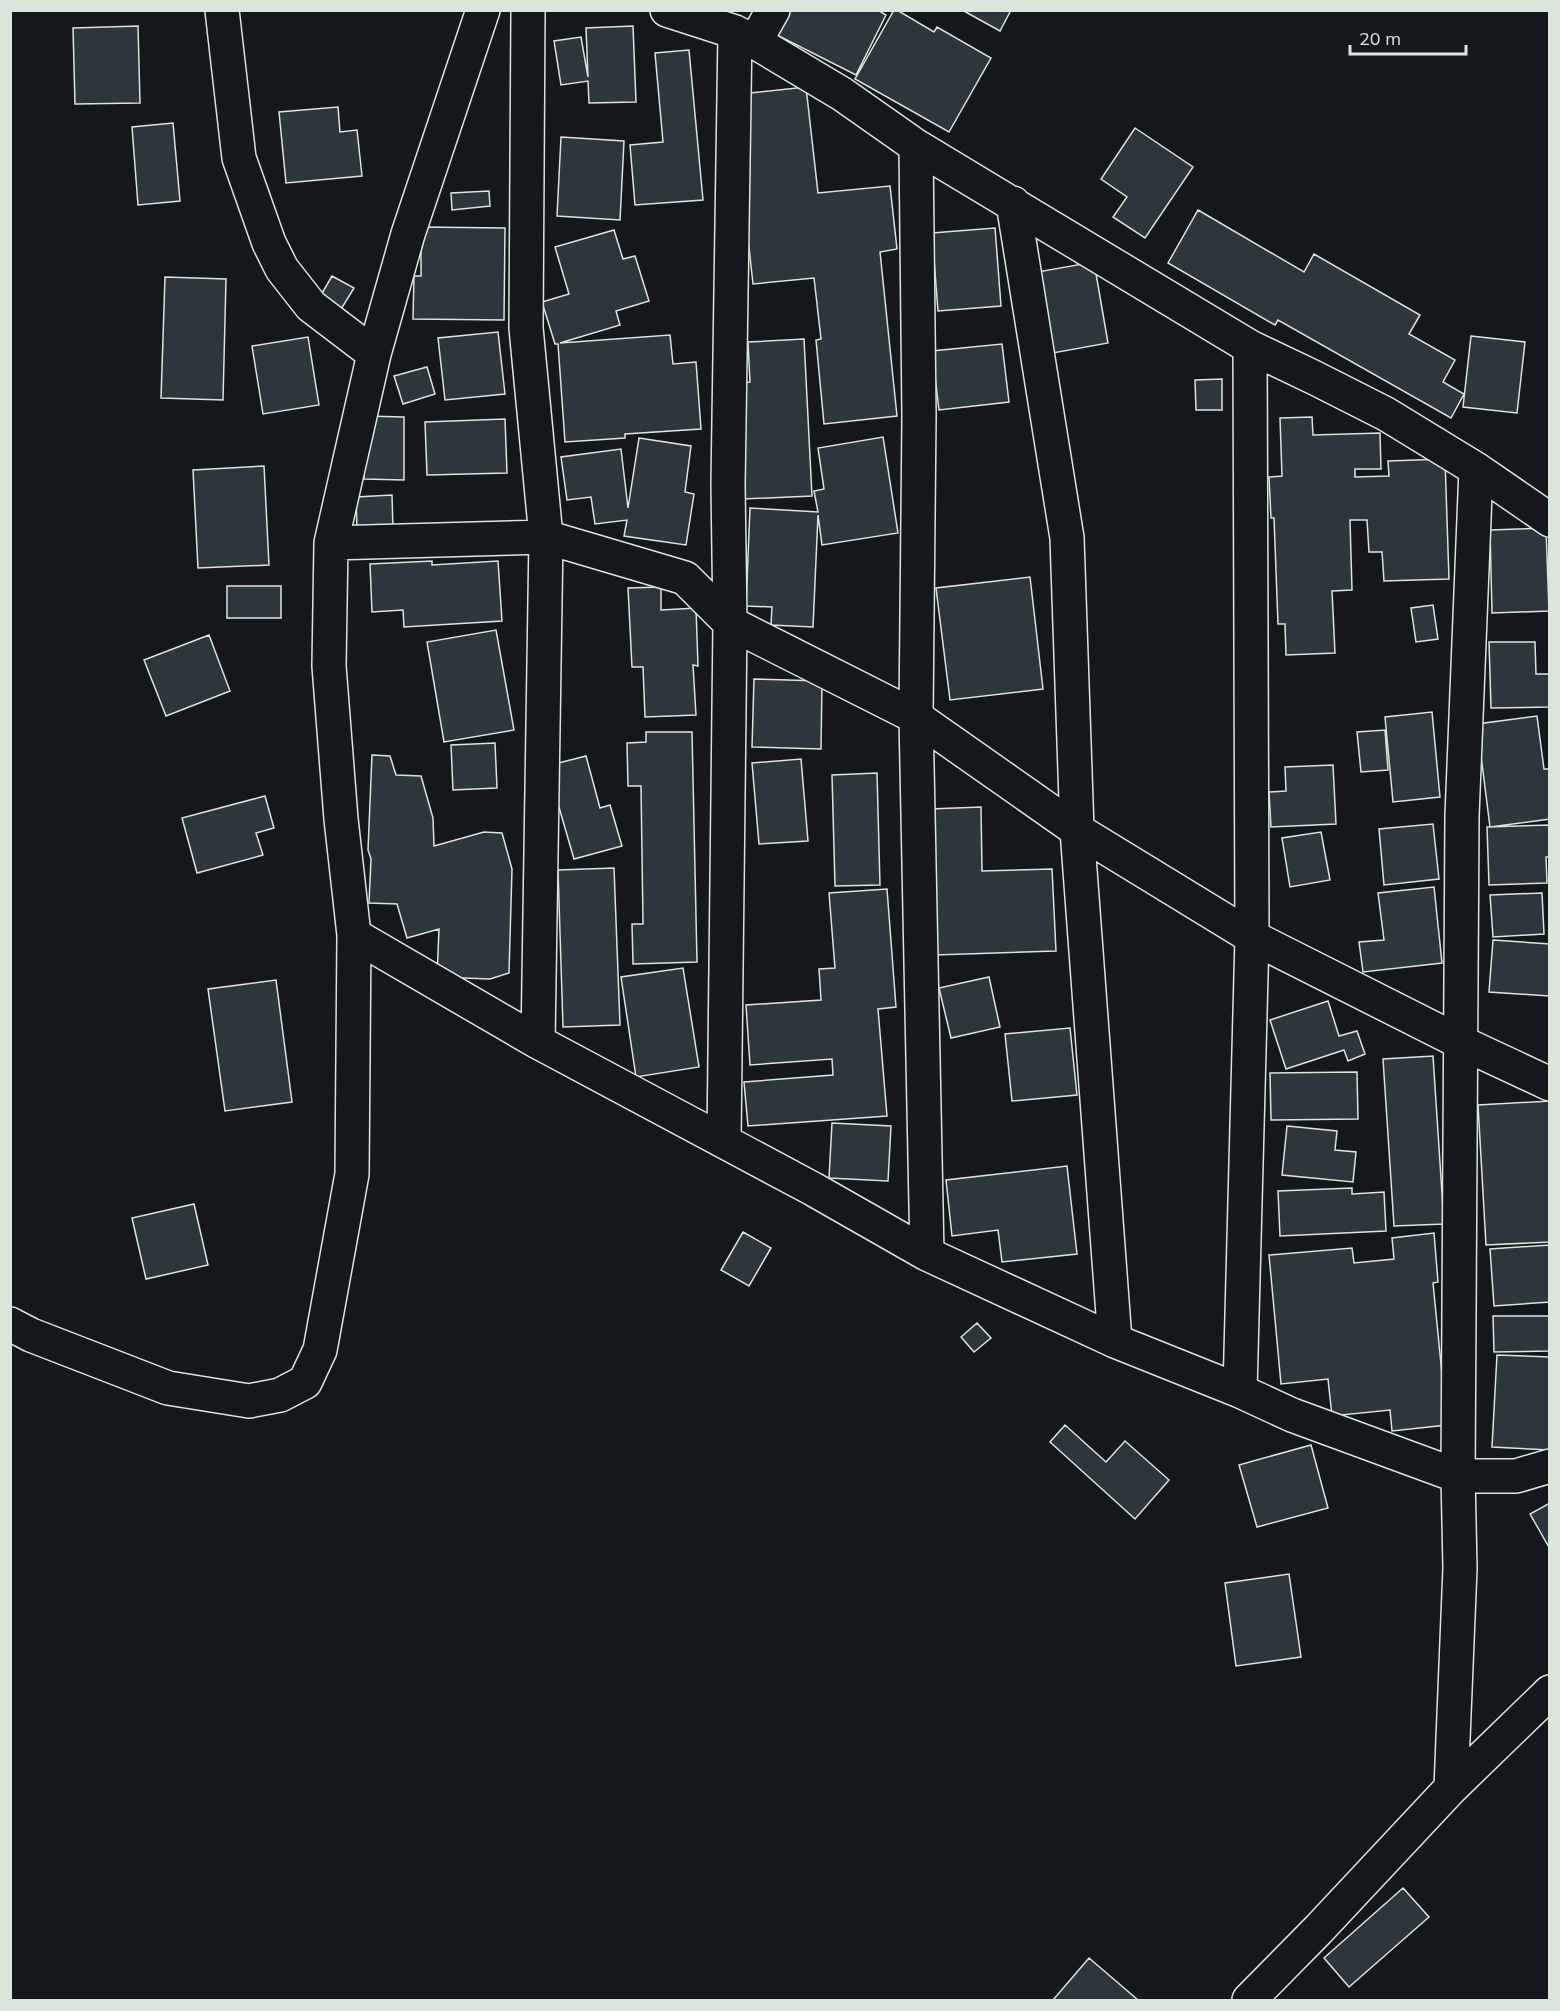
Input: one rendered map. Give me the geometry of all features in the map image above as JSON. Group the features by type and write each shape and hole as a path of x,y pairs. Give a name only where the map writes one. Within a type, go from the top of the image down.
{"street":[{"path":"222,10 239,158 269,243 282,269 311,306 374,354"},
{"path":"10,1324 31,1335 168,1388 249,1401 280,1395 305,1382 320,1350 352,1174 354,935 341,819 329,666 331,543 374,354 408,234 483,10"},
{"path":"528,10 526,328 546,537 538,1042"},
{"path":"667,10 745,37 842,94 916,146 1250,347 1386,414 1476,469 1550,520"},
{"path":"724,1141 730,623 728,485 745,37 773,10"},
{"path":"916,146 919,417 916,717 927,1254"},
{"path":"1013,203 1067,538 1077,830 1115,1341"},
{"path":"1240,1391 1252,938 1250,347"},
{"path":"1451,1788 1460,1568 1458,1476 1462,805 1476,469"},
{"path":"331,543 546,537 685,578 730,623 916,717 1077,830 1252,938 1460,1042 1550,1084"},
{"path":"354,935 538,1042 813,1188 927,1254 1115,1341 1240,1391 1292,1415 1458,1476 1516,1476 1550,1466"},
{"path":"1249,2001 1451,1788 1550,1692"}],"building":[{"path":"780,10 878,10 886,15 856,75 769,31"},
{"path":"894,10 934,32 937,27 991,58 949,132 855,79"},
{"path":"962,10 1011,10 1000,31"},
{"path":"138,26 140,103 75,104 73,28"},
{"path":"633,26 636,102 589,103 588,81 561,85 554,41 581,37 588,77 586,28"},
{"path":"689,50 703,200 635,205 630,145 663,142 655,53"},
{"path":"806,87 818,193 890,186 897,249 880,252 897,416 824,424 816,340 821,339 814,278 753,284 741,175 750,174 741,94"},
{"path":"338,107 340,132 357,130 362,176 286,183 279,112"},
{"path":"173,123 180,201 138,205 132,127"},
{"path":"1135,128 1193,167 1145,238 1113,217 1127,197 1101,179"},
{"path":"561,137 624,141 620,220 557,216"},
{"path":"489,191 490,206 452,210 451,193"},
{"path":"1198,210 1304,272 1314,254 1420,315 1409,334 1455,360 1443,382 1464,394 1451,418 1278,320 1275,325 1168,263"},
{"path":"421,227 505,228 504,320 413,319 414,276 421,276"},
{"path":"995,228 1001,306 938,311 932,233"},
{"path":"614,230 623,259 635,256 649,301 616,311 620,325 560,343 670,335 673,364 696,362 701,429 625,434 625,438 565,442 558,344 555,344 542,302 569,294 555,247"},
{"path":"1094,262 1108,343 1053,353 1037,272"},
{"path":"332,276 354,288 335,319 314,307"},
{"path":"165,277 226,279 223,400 161,398"},
{"path":"498,332 505,394 445,400 438,338"},
{"path":"1471,336 1525,342 1517,413 1463,407"},
{"path":"308,337 319,405 263,414 252,346"},
{"path":"804,339 812,496 743,499 737,383 750,382 748,342"},
{"path":"1002,344 1009,402 939,410 932,351"},
{"path":"427,367 435,394 403,404 394,376"},
{"path":"1222,379 1222,410 1196,410 1195,380"},
{"path":"365,416 404,417 404,480 364,479"},
{"path":"1312,417 1313,435 1380,433 1381,469 1355,469 1355,477 1389,476 1388,461 1445,459 1449,579 1384,581 1382,552 1369,552 1367,520 1350,520 1352,590 1332,591 1335,653 1286,655 1285,624 1278,624 1274,518 1271,518 1269,477 1282,476 1280,418"},
{"path":"505,419 507,473 427,475 425,422"},
{"path":"883,437 898,533 822,545 818,515 813,627 771,625 772,607 746,606 750,508 818,512 814,491 824,489 818,448"},
{"path":"639,438 691,446 685,492 694,494 686,545 624,536 627,520 595,524 591,497 567,500 561,457 621,449 628,508"},
{"path":"264,466 269,565 198,568 193,470"},
{"path":"392,495 393,530 357,531 356,497"},
{"path":"1546,528 1549,611 1492,613 1490,530"},
{"path":"432,561 432,565 498,561 502,621 404,627 403,610 372,612 370,564"},
{"path":"1030,577 1043,689 950,700 936,588"},
{"path":"227,586 281,586 281,618 227,618"},
{"path":"661,587 661,610 696,608 698,666 693,665 696,715 645,717 643,667 632,667 628,588"},
{"path":"1433,605 1438,639 1416,642 1411,608"},
{"path":"496,630 514,730 444,742 427,642"},
{"path":"209,635 230,691 166,716 144,660"},
{"path":"1489,642 1535,642 1536,674 1550,674 1550,707 1491,708"},
{"path":"754,679 822,681 821,749 752,747"},
{"path":"1432,712 1440,797 1393,802 1385,717"},
{"path":"1537,716 1544,769 1550,769 1550,819 1490,827 1477,724"},
{"path":"1385,730 1388,770 1361,772 1357,732"},
{"path":"646,732 692,732 697,962 633,964 632,924 643,924 641,786 628,786 627,743 646,742"},
{"path":"495,743 497,788 453,790 451,745"},
{"path":"372,755 390,756 396,775 421,776 433,818 434,846 484,832 502,833 512,869 509,973 490,979 437,977 439,929 407,938 397,904 369,903 371,859 368,850"},
{"path":"586,756 600,808 610,805 622,846 574,859 547,766"},
{"path":"801,759 808,841 759,844 752,763"},
{"path":"1333,765 1336,824 1271,827 1269,792 1286,791 1285,767"},
{"path":"877,773 880,885 835,886 832,775"},
{"path":"265,796 274,828 256,833 263,855 197,873 182,818"},
{"path":"981,807 982,871 1052,869 1056,951 935,955 930,809"},
{"path":"1433,824 1439,879 1384,885 1379,829"},
{"path":"1550,825 1550,857 1546,857 1547,883 1489,885 1487,827"},
{"path":"1321,832 1330,880 1290,887 1282,838"},
{"path":"614,868 620,1025 563,1027 558,870"},
{"path":"1434,887 1442,963 1363,972 1359,942 1384,940 1378,893"},
{"path":"887,889 896,1007 878,1009 887,1116 748,1126 744,1082 833,1075 832,1059 750,1065 746,1005 821,1000 819,969 835,968 829,893"},
{"path":"1542,893 1544,934 1493,937 1490,895"},
{"path":"1493,940 1550,944 1549,996 1489,992"},
{"path":"683,968 699,1067 636,1077 621,977"},
{"path":"989,977 1000,1027 951,1038 939,988"},
{"path":"276,980 292,1102 225,1111 208,989"},
{"path":"1328,1001 1339,1036 1357,1031 1365,1054 1348,1061 1344,1050 1286,1069 1270,1020"},
{"path":"1070,1028 1077,1095 1012,1101 1005,1034"},
{"path":"1433,1056 1444,1224 1394,1226 1383,1059"},
{"path":"1357,1072 1358,1119 1271,1120 1270,1073"},
{"path":"1550,1101 1550,1242 1486,1245 1478,1105"},
{"path":"832,1123 891,1126 888,1181 829,1178"},
{"path":"1287,1126 1337,1131 1335,1150 1356,1152 1353,1182 1282,1175"},
{"path":"1067,1166 1077,1254 1002,1262 998,1230 952,1236 946,1180"},
{"path":"1352,1188 1352,1194 1384,1192 1386,1231 1280,1236 1278,1191"},
{"path":"194,1204 208,1265 146,1279 132,1218"},
{"path":"743,1232 771,1248 749,1286 721,1270"},
{"path":"1434,1233 1438,1282 1433,1283 1447,1425 1392,1431 1390,1410 1332,1416 1328,1379 1281,1384 1269,1255 1352,1248 1354,1263 1394,1259 1392,1238"},
{"path":"1550,1245 1550,1302 1494,1306 1490,1249"},
{"path":"1493,1316 1550,1316 1550,1351 1494,1352"},
{"path":"977,1323 991,1338 974,1352 961,1337"},
{"path":"1497,1355 1550,1357 1550,1450 1492,1447"},
{"path":"1065,1425 1106,1462 1125,1441 1169,1480 1135,1519 1050,1442"},
{"path":"1311,1445 1328,1508 1257,1527 1239,1465"},
{"path":"1550,1503 1550,1549 1530,1514"},
{"path":"1289,1574 1301,1657 1236,1666 1225,1583"},
{"path":"1403,1888 1429,1917 1349,1987 1324,1958"},
{"path":"1089,1958 1138,2000 1053,2000"}]}
